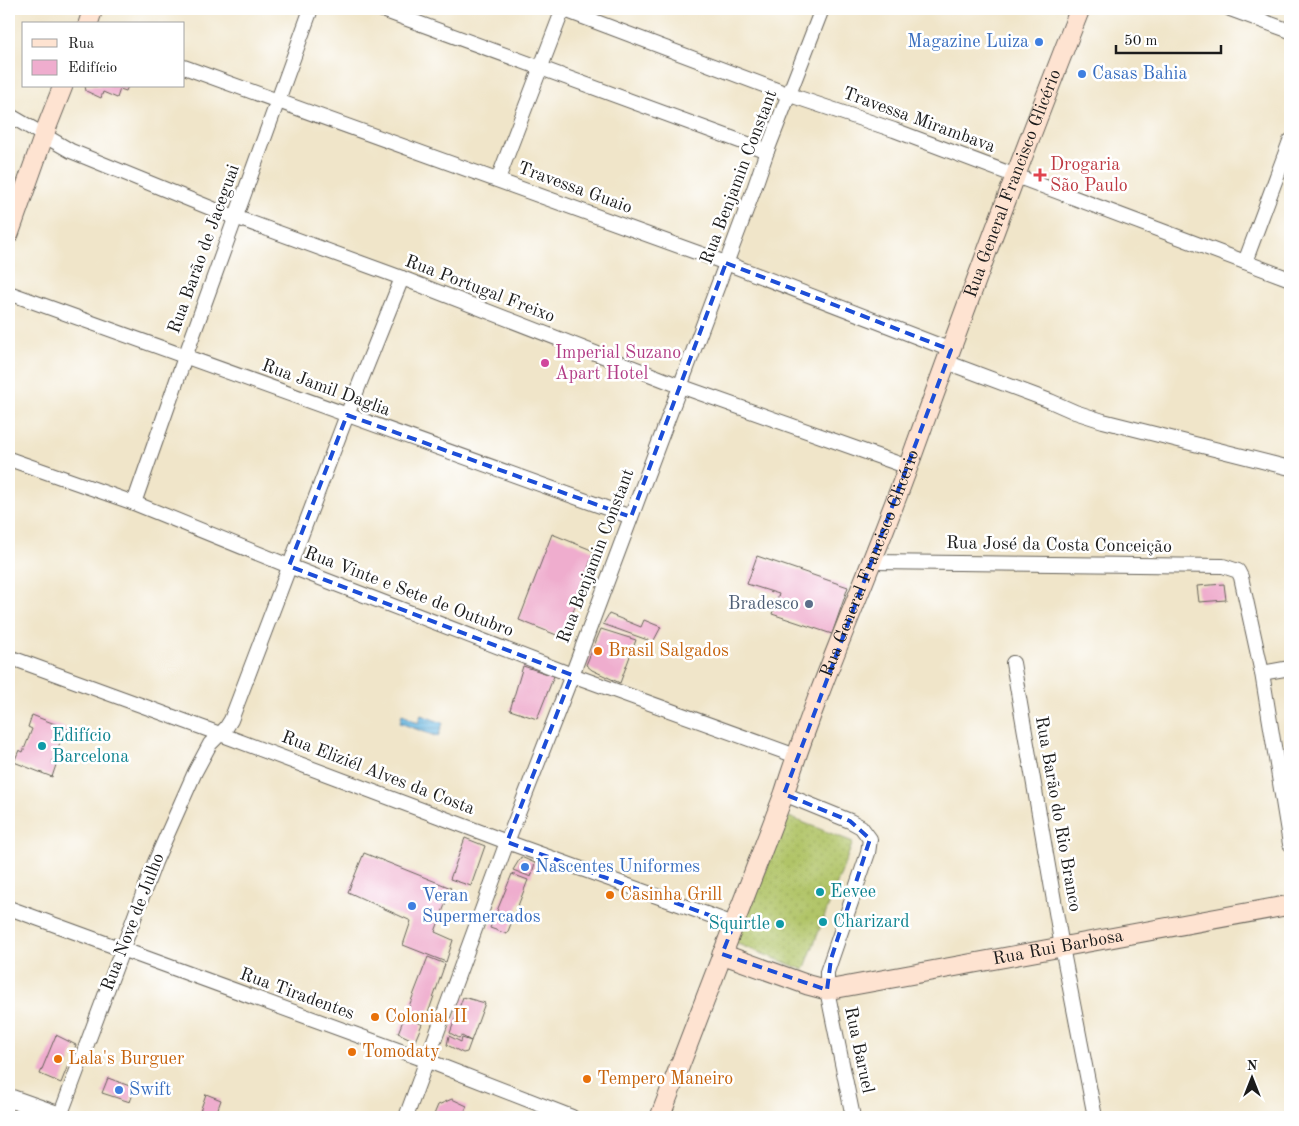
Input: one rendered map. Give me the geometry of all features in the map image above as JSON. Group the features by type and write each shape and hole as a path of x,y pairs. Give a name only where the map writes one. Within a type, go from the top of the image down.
{"main road":[{"path":"89,22 93,9"},
{"name":"Rua General Francisco Glicério","path":"660,1117 784,794 796,756 908,467 1015,175 1080,9"},
{"path":"9,234 62,88"},
{"name":"Rua Rui Barbosa","path":"827,990 1290,905"},
{"path":"722,954 827,990"}],"street":[{"name":"Rua Barão de Jaceguai","path":"134,503 185,357 312,9"},
{"path":"380,9 767,151"},
{"path":"498,179 563,9"},
{"name":"Travessa Mirambava","path":"563,9 1290,278"},
{"name":"Rua Benjamin Constant","path":"406,1117 507,842 572,675 767,151 822,9"},
{"path":"1230,9 1290,30"},
{"name":"Travessa Guaio","path":"185,67 726,263 948,356 1075,412 1103,422 1290,468"},
{"name":"Rua Portugal Freixo","path":"9,115 71,150 236,217 402,278 680,386 908,467"},
{"path":"1245,262 1289,151"},
{"name":"Rua Nove de Julho","path":"61,1117 155,862 195,772 210,744 231,720 347,415 402,278"},
{"name":"Rua Jamil Daglia","path":"9,293 631,518"},
{"name":"Rua Vinte e Sete de Outubro","path":"9,459 134,503 289,566 572,675 796,756"},
{"name":"Rua José da Costa Conceição","path":"872,562 1223,566 1238,571 1241,577 1262,673"},
{"name":"Rua Eliziél Alves da Costa","path":"9,658 734,924"},
{"name":"Rua Barão do Rio Branco","path":"1013,663 1062,947 1095,1117"},
{"path":"1290,668 1262,673 1290,844"},
{"name":"Rua Baruel","path":"784,794 850,821 861,827 870,839 868,853 828,972 827,990 853,1117"},
{"name":"Rua Tiradentes","path":"9,908 428,1061 572,1117"},
{"path":"9,1098 61,1117"}],"highlighted area":[{"path":"726,263 951,350 784,794 850,821 870,839 831,959 827,990 722,954 734,924 507,842 572,675 289,566 347,415 631,517"}],"green space":[{"path":"789,817 853,842 804,970 735,943"}],"water":[{"path":"402,714 418,723 421,715 443,723 438,737 400,723"}],"building":[{"path":"85,88 127,88 126,91 120,89 117,98 103,92 101,98 86,91"},
{"path":"552,534 594,551 564,638 519,620"},
{"name":"Bradesco","path":"757,556 848,587 832,634 772,614 779,594 747,584"},
{"path":"1224,584 1226,600 1199,602 1197,586"},
{"path":"609,614 641,627 644,620 661,627 653,642 603,624"},
{"path":"601,629 636,640 620,683 592,670 586,665"},
{"path":"523,666 554,676 537,719 510,710"},
{"name":"Edifício Barcelona","path":"32,715 70,730 65,741 61,740 52,763 56,765 52,777 14,762 19,750 23,752 32,729 28,727"},
{"path":"465,838 485,846 471,886 450,879"},
{"name":"Veran Supermercados","path":"364,853 451,888 435,932 453,940 446,962 403,945 411,921 348,892"},
{"name":"Nascentes Uniformes","path":"521,857 535,863 531,877 513,870"},
{"path":"512,874 528,880 507,934 490,928"},
{"path":"428,957 445,964 425,1022 406,1014"},
{"path":"463,997 485,1003 467,1052 463,1053 447,1045 449,1036 461,1042 462,1038 471,1041 450,1033"},
{"path":"404,1018 422,1024 415,1041 398,1033"},
{"name":"Lala's Burguer","path":"56,1035 76,1045 61,1083 40,1074"},
{"name":"Swift","path":"108,1078 135,1088 130,1102 102,1093"},
{"path":"206,1094 221,1100 215,1117 198,1117"},
{"path":"452,1099 467,1106 462,1117 433,1117 438,1105"}],"place":[{"name":"Magazine Luiza","path":"1039,42"},
{"name":"Casas Bahia","path":"1082,74"},
{"name":"Drogaria São Paulo","path":"1040,175"},
{"name":"Imperial Suzano Apart Hotel","path":"545,363"},
{"name":"Bradesco","path":"809,604"},
{"name":"Brasil Salgados","path":"598,651"},
{"name":"Edifício Barcelona","path":"42,746"},
{"name":"Nascentes Uniformes","path":"525,867"},
{"name":"Eevee","path":"820,892"},
{"name":"Casinha Grill","path":"610,895"},
{"name":"Veran Supermercados","path":"412,906"},
{"name":"Charizard","path":"823,922"},
{"name":"Squirtle","path":"780,924"},
{"name":"Colonial II","path":"375,1017"},
{"name":"Tomodaty","path":"352,1052"},
{"name":"Lala's Burguer","path":"58,1059"},
{"name":"Tempero Maneiro","path":"587,1079"},
{"name":"Swift","path":"119,1090"}]}
